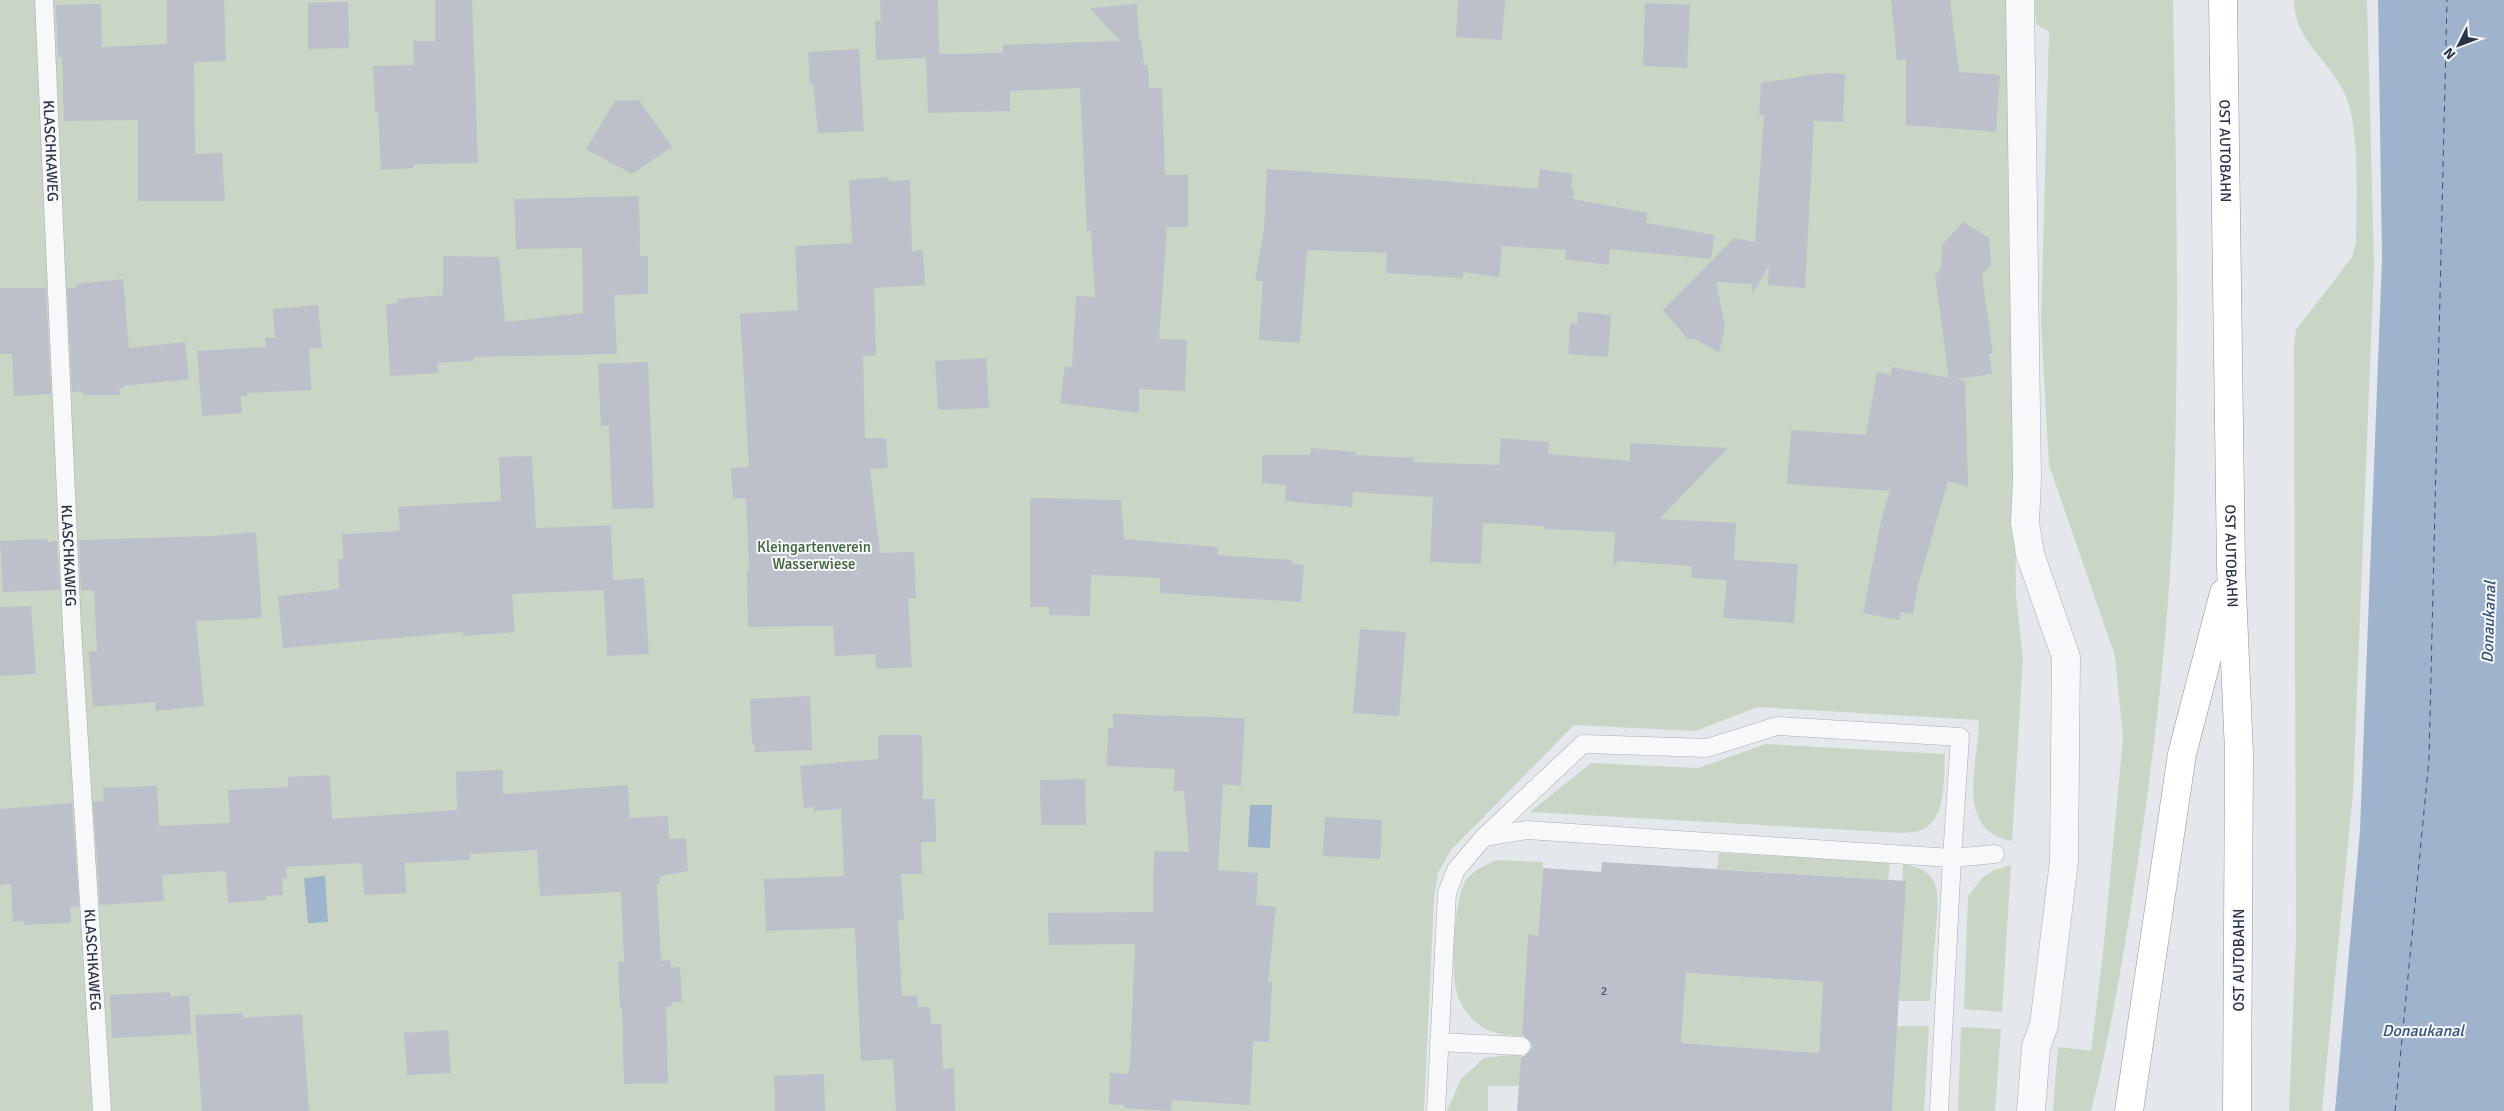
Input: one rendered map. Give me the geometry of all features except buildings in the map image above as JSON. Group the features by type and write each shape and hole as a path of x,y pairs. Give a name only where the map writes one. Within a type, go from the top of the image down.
{"highway":[{"name":"OST AUTOBAHN","path":"2223,0 2231,567 2240,752 2237,1111"},
{"path":"2129,1111 2182,754 2231,567"}],"street":[{"path":"2020,0 2025,523 2030,554 2066,657 2064,860 2044,1025 2036,1047 2031,1111"}],"lane":[{"name":"KLASCHKAWEG","path":"44,0 72,629 102,1111"},
{"path":"1436,1111 1447,893 1456,870 1484,837 1582,744 1707,748 1778,726 1960,737 1939,1111"},
{"path":"1484,837 1527,830 1952,858 1995,854"},
{"path":"1439,1042 1521,1046"}],"green space":[{"name":"Kleingartenverein Wasserwiese","path":"0,0 2009,0 2016,596 2023,658 2012,841 1994,835 1982,824 1976,810 1973,793 1979,720 1757,707 1696,731 1574,725 1451,850 1438,873 1434,899 1424,1111 0,1111"},
{"path":"2035,0 2173,0 2177,345 2171,564 2157,719 2136,874 2111,1023 2091,1111 2053,1111 2058,1047 2091,1051 2103,953 2123,738 2115,656 2049,465 2041,323 2049,32 2036,24"},
{"path":"2294,0 2367,0 2374,264 2353,793 2322,1111 2289,1111 2296,940 2294,346 2296,330 2352,257 2356,243 2357,186 2353,125 2344,92 2313,49 2300,27 2295,14"},
{"path":"1766,744 1945,754 1943,796 1940,807 1930,824 1922,830 1903,833 1530,812 1591,763 1698,768"},
{"path":"1719,853 1890,862 1888,880 1717,869"},
{"path":"1497,860 1543,862 1538,936 1528,935 1522,1037 1493,1032 1478,1024 1463,1006 1458,997 1455,983 1454,935 1462,889 1466,880 1473,873"},
{"path":"1903,864 1925,872 1930,876 1936,887 1938,904 1930,1001 1899,1001"},
{"path":"2011,865 2002,1012 1964,1009 1968,896 1983,877 1994,870"},
{"path":"1686,973 1823,982 1819,1053 1681,1043"},
{"path":"1897,1026 1929,1026 1924,1111 1892,1111"},
{"path":"1961,1027 2001,1029 1995,1111 1958,1111"},
{"path":"1521,1054 1520,1069 1538,1070 1538,1086 1488,1086 1488,1111 1447,1111 1461,1079 1484,1058"}],"water":[{"name":"Donaukanal","path":"2378,0 2504,0 2504,1111 2335,1111 2360,830 2382,259"},
{"path":"1250,805 1272,805 1270,848 1248,847"},
{"path":"325,876 328,922 308,923 304,878"}],"ferry route":[{"path":"2395,1111 2429,760 2447,0"}]}
